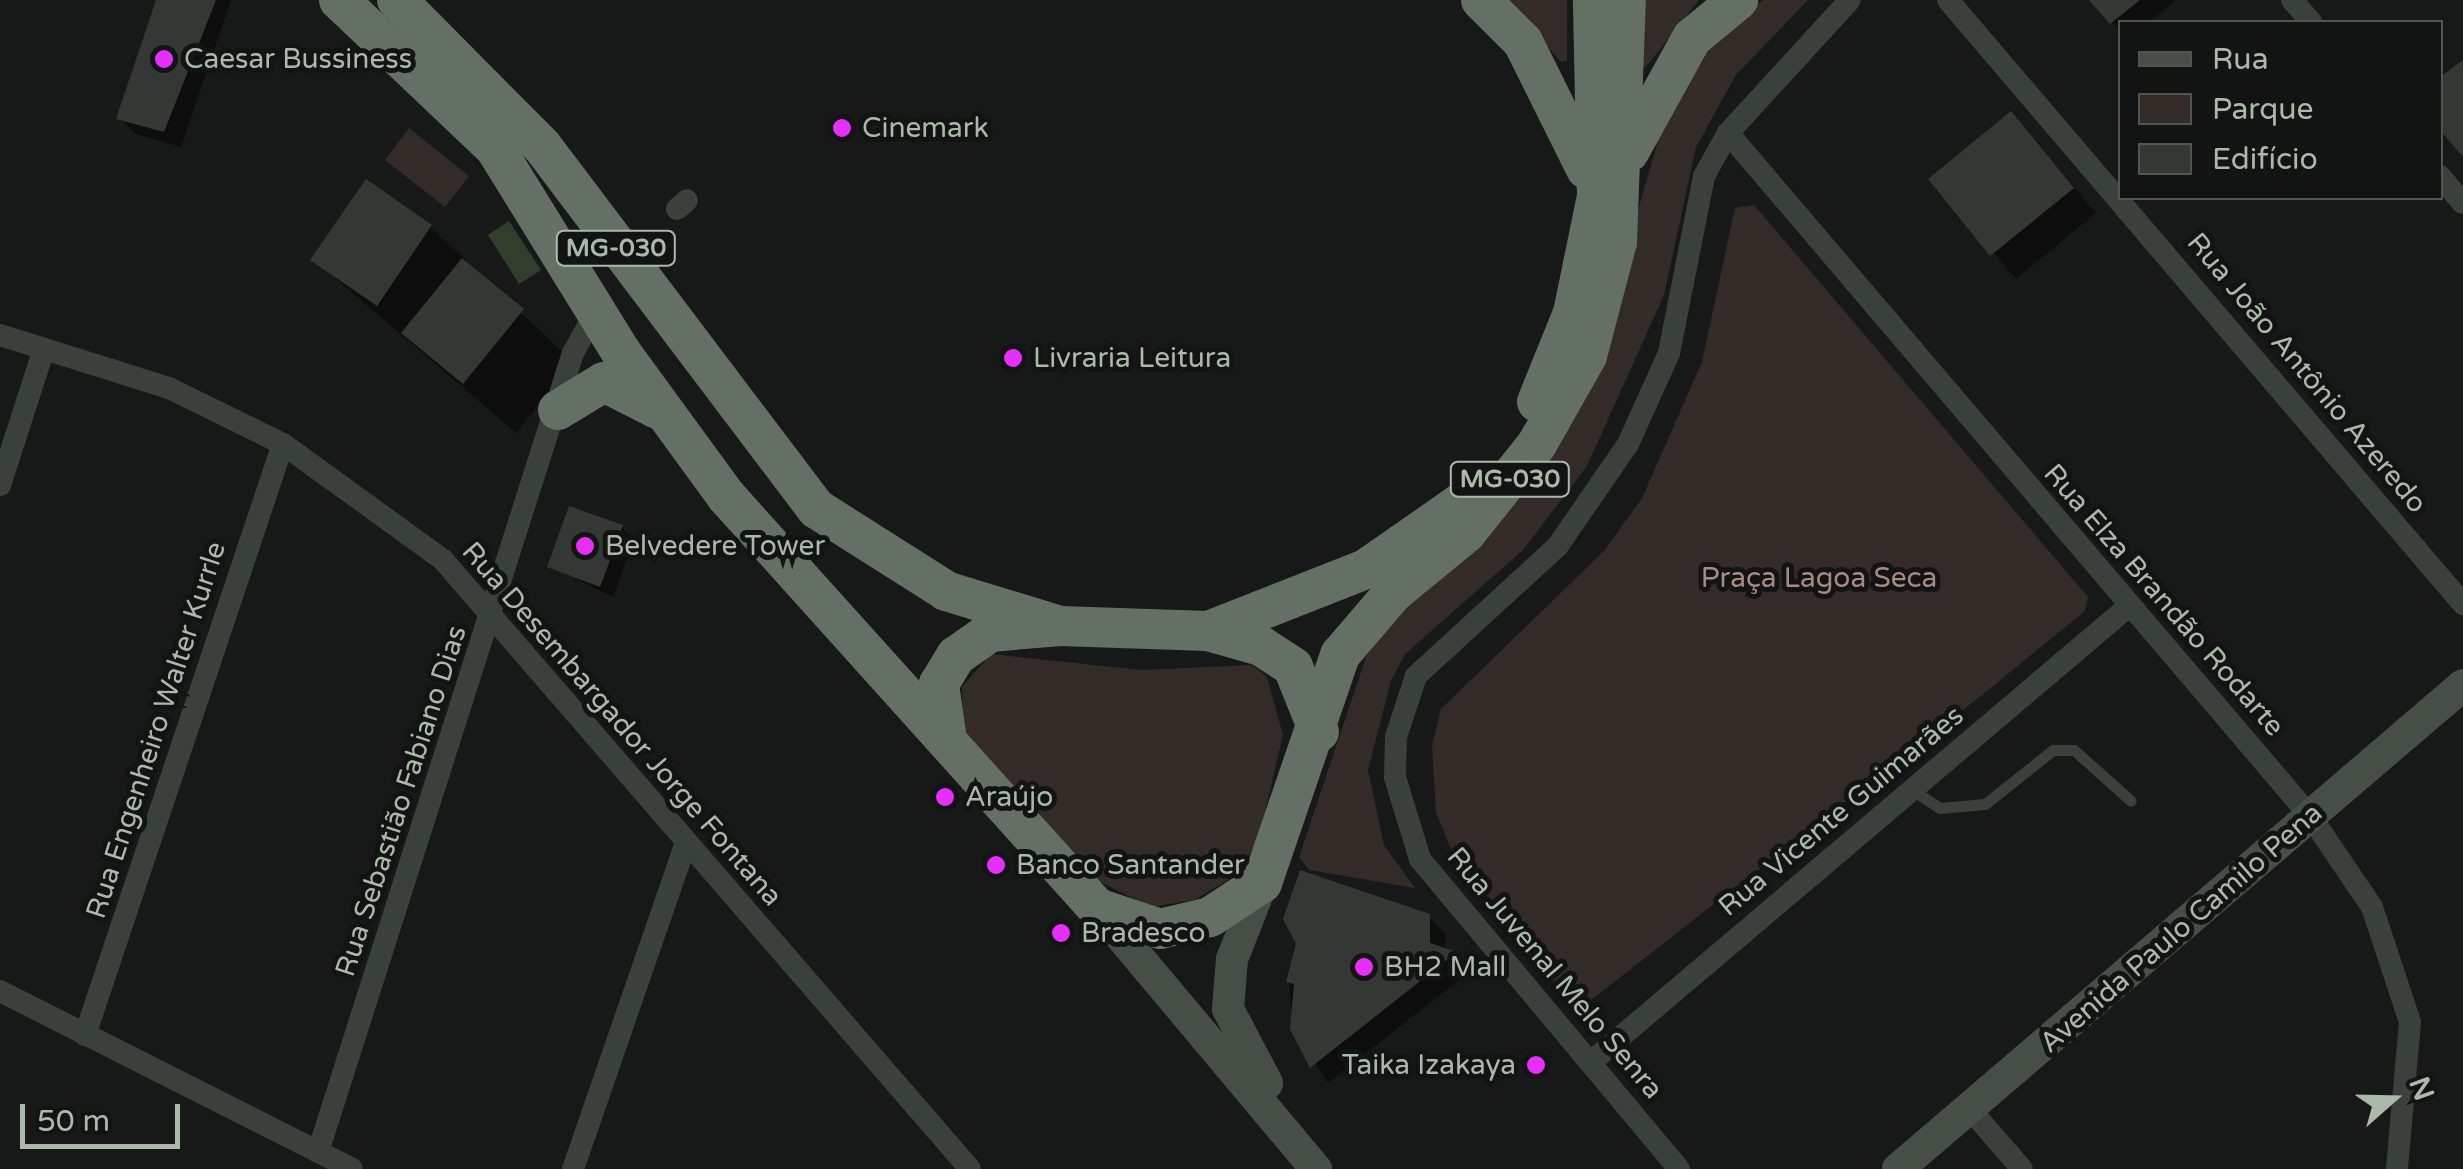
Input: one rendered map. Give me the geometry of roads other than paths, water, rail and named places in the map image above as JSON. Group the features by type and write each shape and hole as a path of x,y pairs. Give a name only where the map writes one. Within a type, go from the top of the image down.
{"highway":[{"name":"MG-030","path":"339,0 495,148 598,308 621,352 669,418 948,744 1096,908"},
{"name":"MG-030","path":"397,0 500,95 689,350 816,508 946,592 1060,626 1208,630 1366,569 1450,514 1495,470 1530,419 1573,313 1608,188 1626,0"},
{"path":"1481,0 1523,42 1608,188"},
{"name":"MG-030","path":"1262,883 1318,732 1340,655 1393,593 1466,533 1537,444 1587,356 1616,242 1593,0"},
{"path":"1608,188 1642,116 1692,38 1738,0"},
{"path":"621,352 671,336 689,350"},
{"path":"558,410 604,382 669,418"},
{"path":"948,744 938,684 956,656 990,632 1060,626"},
{"path":"1208,630 1261,646 1293,667 1318,732"},
{"path":"1096,908 1176,926 1210,917 1262,883"}],"street":[{"name":"Rua Juvenal Melo Senra","path":"1678,1169 1420,859 1395,777 1396,737 1416,676 1557,547 1628,444 1668,353 1704,176 1728,133 1850,0"},
{"name":"Rua João Antônio Azeredo","path":"1948,0 2118,199"},
{"path":"2292,0 2309,20"},
{"name":"Rua Elza Brandão Rodarte","path":"1728,133 2310,817 2372,907 2410,1022 2409,1111 2396,1169"},
{"path":"2443,179 2463,202"},
{"name":"Rua João Antônio Azeredo","path":"2119,200 2463,604"},
{"name":"Rua Sebastião Fabiano Dias","path":"318,1152 494,613 573,354 598,308"},
{"name":"Rua Desembargador Jorge Fontana","path":"0,335 169,388 283,444 393,518 494,613 686,846 970,1169"},
{"path":"0,485 44,349"},
{"path":"573,354 621,352"},
{"name":"Rua Engenheiro Walter Kurrle","path":"86,1035 283,444"},
{"name":"Rua Vicente Guimarães","path":"1591,1062 2129,606"},
{"name":"Avenida Paulo Camilo Pena","path":"1898,1169 2463,685"},
{"path":"573,1169 686,846"},
{"path":"1262,883 1232,959 1228,1008 1254,1067 1340,1169"},
{"path":"1096,908 1316,1169"},
{"path":"0,992 352,1169"},
{"path":"1970,1109 2022,1169"}],"lane":[{"path":"1912,790 1940,808 1985,804 2052,750 2074,750 2131,802"}],"place":[{"name":"Caesar Bussiness","path":"164,59"},
{"name":"Cinemark","path":"842,128"},
{"name":"Livraria Leitura","path":"1013,358"},
{"name":"Belvedere Tower","path":"585,546"},
{"name":"Araújo","path":"945,797"},
{"name":"Banco Santander","path":"996,865"},
{"name":"Bradesco","path":"1061,933"},
{"name":"BH2 Mall","path":"1364,967"},
{"name":"Taika Izakaya","path":"1536,1065"}],"park label":[{"name":"Praça Lagoa Seca","path":"1819,578"}]}
